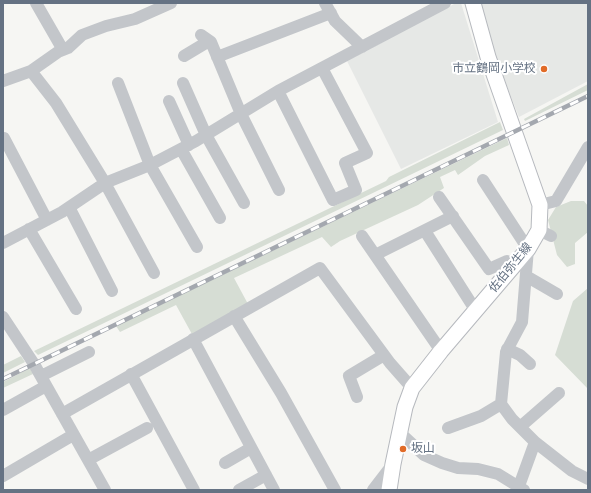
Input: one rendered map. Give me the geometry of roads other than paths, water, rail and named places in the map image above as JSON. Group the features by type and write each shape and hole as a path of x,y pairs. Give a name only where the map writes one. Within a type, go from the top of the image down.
{"main road":[{"name":"佐伯弥生線","path":"389,490 405,407 412,388 476,310 521,271 528,249 545,233 540,205 488,57 473,3"}],"street":[{"path":"36,3 63,50"},
{"path":"3,81 32,71 68,48 82,35 106,26 135,19 171,3"},
{"path":"3,241 47,220 105,183 150,165 185,147 278,91 445,3"},
{"path":"217,57 328,8 335,21 362,47"},
{"path":"184,56 205,38 217,57 241,114 279,190"},
{"path":"278,91 333,200 356,190 345,163 367,153 322,68"},
{"path":"32,71 56,103 105,183 154,273"},
{"path":"118,83 150,165 197,247"},
{"path":"183,83 206,135 244,203"},
{"path":"169,101 185,147 220,218"},
{"path":"4,138 47,220"},
{"path":"540,205 556,201 588,147"},
{"path":"483,180 528,249"},
{"path":"439,197 489,269 507,261 557,294"},
{"path":"69,207 112,290"},
{"path":"375,255 453,216"},
{"path":"29,229 76,309"},
{"path":"425,231 476,310"},
{"path":"362,236 441,351"},
{"path":"62,414 320,268 384,354 412,388"},
{"path":"521,271 522,322 508,349 501,404 534,442 572,472 588,479"},
{"path":"234,316 281,392 335,490"},
{"path":"3,317 8,335 44,381 105,490"},
{"path":"193,339 274,490"},
{"path":"508,349 520,355 530,364"},
{"path":"3,410 89,352"},
{"path":"357,397 349,376 384,354"},
{"path":"132,374 194,490"},
{"path":"520,427 559,393"},
{"path":"448,428 481,416 501,404"},
{"path":"88,460 147,428"},
{"path":"400,432 424,455 458,468 478,469 498,474 521,488 534,442"},
{"path":"3,476 73,435"},
{"path":"225,463 251,448"},
{"path":"373,490 393,464"},
{"path":"239,490 266,475"}],"railway":[{"path":"3,379 588,96"}],"place":[{"name":"市立鶴岡小学校","path":"544,69"},
{"name":"坂山","path":"403,449"}]}
